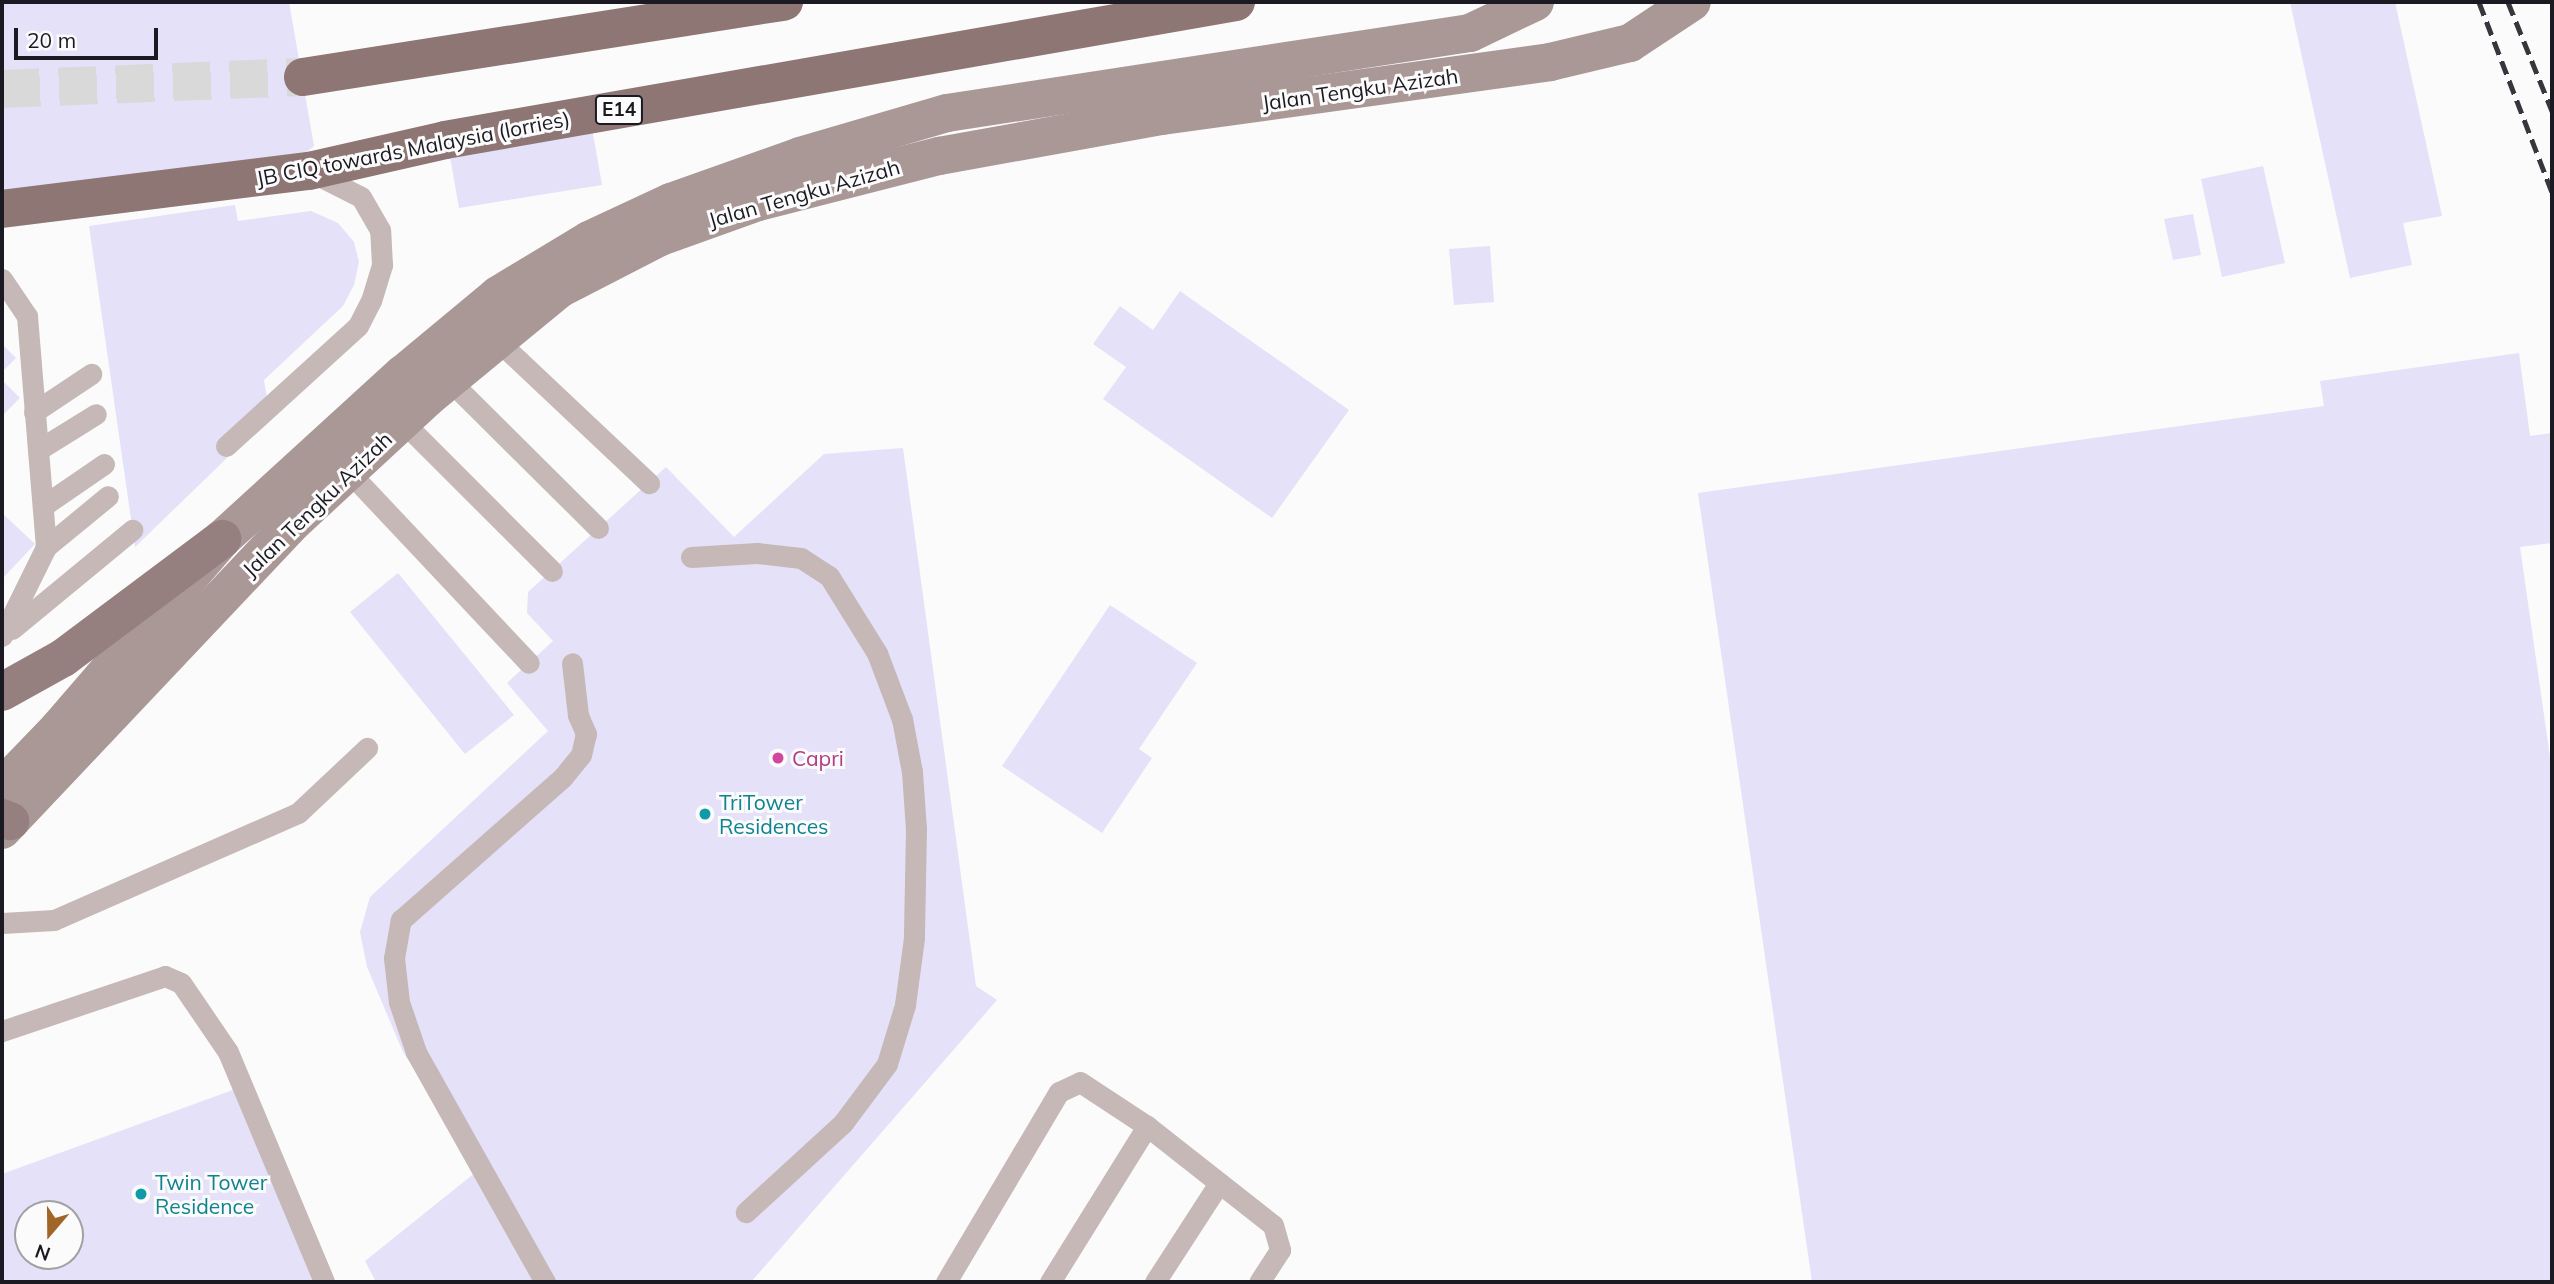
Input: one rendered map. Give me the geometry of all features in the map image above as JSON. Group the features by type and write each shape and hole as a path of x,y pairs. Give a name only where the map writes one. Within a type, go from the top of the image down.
{"highway":[{"path":"303,77 784,2"},
{"name":"JB CIQ towards Malaysia (lorries)","path":"2,209 309,171 445,140 1236,2"}],"main road":[{"name":"Jalan Tengku Azizah","path":"4,814 58,729 222,539 403,374 498,295 589,240 671,202 800,156 947,113 1470,33 1535,2"},
{"path":"1630,43 1651,15 1653,2"},
{"name":"Jalan Tengku Azizah","path":"4,814 289,526 402,421 559,289 660,237 758,202 939,156 1162,116 1550,62 1630,43 1692,2"},
{"path":"2,692 63,658 222,539"}],"lane":[{"path":"226,446 358,326 371,301 382,265 380,230 362,197 309,171"},
{"path":"2,279 27,316 46,547"},
{"path":"497,340 649,483"},
{"path":"34,412 90,374"},
{"path":"449,380 598,528"},
{"path":"38,450 96,414"},
{"path":"402,421 552,571"},
{"path":"43,506 104,464"},
{"path":"349,472 529,663"},
{"path":"4,635 46,547 108,496"},
{"path":"4,635 132,530"},
{"path":"691,556 757,553 801,558 829,576 877,653 902,719 912,772 916,829 914,938 905,1005 887,1064 843,1123 746,1212"},
{"path":"545,1282 416,1052 399,1002 394,958 401,920 563,778 582,755 586,734 578,715 572,663"},
{"path":"2,923 54,920 298,813 368,748"},
{"path":"2,1031 165,976 181,984 228,1052 324,1282"},
{"path":"946,1282 1059,1092 1080,1082 1147,1126 1273,1225 1280,1250 1259,1282"},
{"path":"1050,1282 1147,1126"},
{"path":"1155,1282 1219,1182"}],"building":[{"path":"2,2 289,2 314,146 291,164 2,218"},
{"path":"2290,2 2395,2 2442,216 2403,223 2412,265 2350,278"},
{"path":"592,128 602,185 459,208 449,151"},
{"path":"2263,166 2285,263 2222,277 2201,179"},
{"path":"235,205 238,221 311,211 338,223 354,242 359,262 354,285 343,306 264,380 267,398 224,435 228,457 135,547 89,226"},
{"path":"2193,214 2201,255 2173,260 2164,219"},
{"path":"1490,246 1494,302 1454,305 1449,249"},
{"path":"1180,291 1349,410 1272,518 1103,399 1126,367 1093,344 1120,306 1153,330"},
{"path":"2,344 16,358 2,372"},
{"path":"2519,353 2530,436 2552,433 2552,543 2520,547 2552,771 2552,1282 1812,1282 1698,493 2324,406 2320,381"},
{"path":"2,380 20,398 2,416"},
{"name":"TriTower Residences","path":"903,448 976,986 997,1000 751,1282 376,1282 365,1261 481,1168 403,1052 367,967 360,932 370,897 548,731 507,683 553,641 527,613 528,592 666,467 734,537 824,454"},
{"path":"2,513 35,544 2,579"},
{"path":"398,573 514,715 465,754 350,612"},
{"path":"1110,605 1197,663 1139,749 1152,758 1102,833 1002,766"},
{"name":"Twin Tower Residence","path":"241,1087 313,1282 2,1282 2,1174"}],"tunnel":[{"path":"2,89 303,77"}],"railway":[{"path":"2479,2 2552,192"},
{"path":"2508,2 2552,111"}],"place":[{"name":"Capri","path":"778,758"},
{"name":"TriTower Residences","path":"705,814"},
{"name":"Twin Tower Residence","path":"141,1194"}]}
